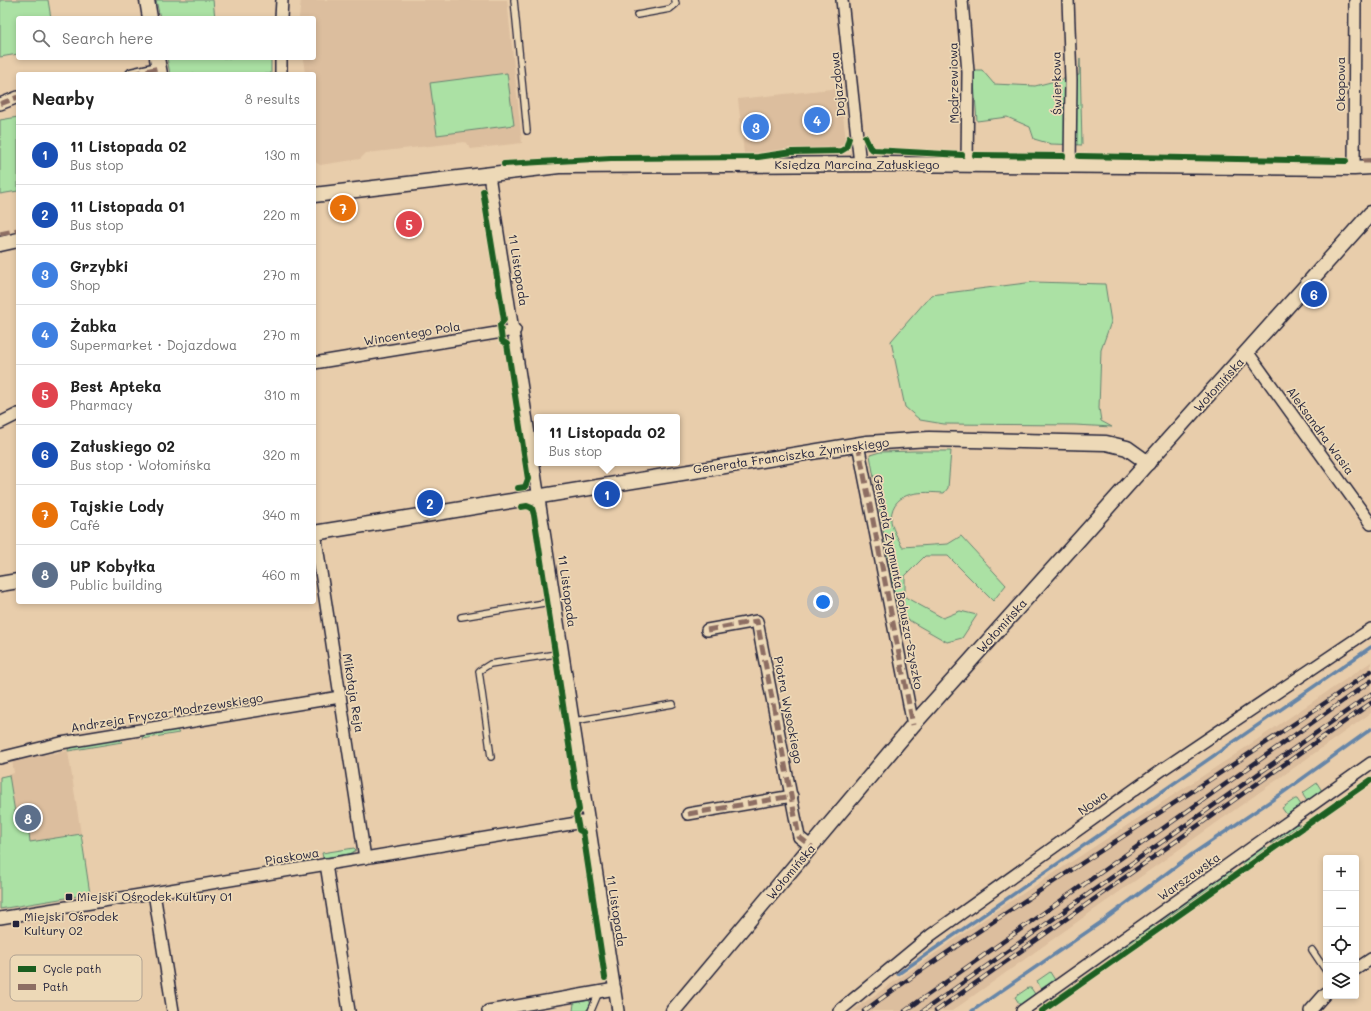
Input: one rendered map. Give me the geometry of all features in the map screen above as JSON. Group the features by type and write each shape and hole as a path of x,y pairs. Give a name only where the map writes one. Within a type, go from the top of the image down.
{"street":[{"path":"147,0 150,16"},
{"path":"281,16 282,0"},
{"name":"Dojazdowa","path":"842,0 860,164"},
{"name":"Modrzewiowa","path":"962,0 968,72 967,165"},
{"name":"Świerkowa","path":"1068,0 1071,80 1070,166"},
{"name":"Okopowa","path":"1354,168 1355,0"},
{"path":"281,60 281,72"},
{"path":"140,72 159,67"},
{"path":"0,104 16,98"},
{"name":"Księdza Marcina Załuskiego","path":"316,194 559,166 860,164 1371,167"},
{"name":"Księdza Marcina Załuskiego","path":"1354,168 1371,172"},
{"name":"11 Listopada","path":"489,174 534,457"},
{"name":"Wołomińska","path":"674,1011 913,725 1341,249 1371,213"},
{"name":"Wołomińska","path":"1341,249 1371,225"},
{"path":"0,244 16,240"},
{"name":"Wincentego Pola","path":"316,363 514,330"},
{"name":"Aleksandra Wasia","path":"1248,352 1371,524"},
{"path":"0,424 16,415"},
{"name":"Generała Franciszka Żymirskiego","path":"316,533 858,444 929,439 1106,443 1127,448 1148,463"},
{"name":"Generała Zygmunta Bohusza-Szyszko","path":"858,444 913,725"},
{"name":"11 Listopada","path":"535,466 618,1011"},
{"name":"Mikołaja Reja","path":"316,540 365,858"},
{"path":"0,584 16,581"},
{"name":"Piotra Wysockiego","path":"707,630 757,621 799,837 812,847"},
{"name":"Nowa","path":"839,1011 944,926 1163,769 1371,629"},
{"name":"Andrzeja Frycza-Modrzewskiego","path":"0,758 62,743 340,697"},
{"name":"Warszawska","path":"1022,1011 1371,763"},
{"path":"688,814 792,796"},
{"name":"Piaskowa","path":"0,918 589,821"},
{"path":"326,864 349,1011"},
{"path":"154,893 173,1011"},
{"path":"1359,967 1371,959"},
{"path":"488,1011 615,989"},
{"path":"1310,1011 1323,996"}],"lane":[{"path":"514,0 527,131"},
{"path":"637,15 670,9 676,4 675,0"},
{"path":"462,617 556,601"},
{"path":"491,757 479,671 490,664 564,653"},
{"path":"574,721 673,704"},
{"path":"1312,950 1323,966"},
{"path":"591,1011 599,992"}],"shaded area":[{"path":"301,0 507,0 522,143 471,149 465,142 366,153 360,159 320,165 316,162 316,72 305,72 303,60 316,60 316,16 299,16"},
{"path":"840,88 846,142 837,148 808,148 744,154 738,99"},
{"path":"1371,662 1371,713 952,1011 852,1011 996,911 1230,758"},
{"path":"68,751 81,834 30,842 29,833 17,825 9,775 14,773 12,760"}],"green space":[{"path":"0,0 48,0 51,16 16,16 16,54 0,57"},
{"path":"156,0 213,0 215,16 160,16"},
{"path":"1080,59 1082,145 1051,144 1034,139 1030,127 1007,117 977,121 973,70 982,70 994,84 1035,86 1079,75"},
{"path":"167,60 271,60 271,72 170,72"},
{"path":"507,73 514,125 437,135 430,83"},
{"path":"16,117 16,191 0,194 0,120"},
{"path":"1034,282 1105,284 1111,322 1101,350 1099,408 1101,421 1112,427 1075,425 944,424 920,420 905,407 891,341 931,295"},
{"path":"951,451 948,488 944,493 928,492 911,494 903,497 897,502 893,509 891,521 893,529 902,547 948,544 961,536 1006,585 993,601 948,556 925,556 905,576 905,597 943,618 960,611 977,615 962,638 947,642 898,614 870,455 880,452"},
{"path":"176,729 179,733 142,739 144,734"},
{"path":"118,738 122,742 68,751 69,746"},
{"path":"9,775 17,825 29,833 30,842 81,834 90,894 0,909 0,777"},
{"path":"1317,783 1322,791 1307,801 1303,795 1304,792"},
{"path":"1297,799 1301,805 1287,815 1282,808"},
{"path":"1295,824 1300,825 1271,844 1272,840"},
{"path":"1263,846 1267,848 1243,866 1242,861"},
{"path":"354,848 356,850 350,854 323,858 322,853"},
{"path":"314,854 315,860 290,864 286,860"},
{"path":"1228,871 1232,873 1161,922 1162,918"},
{"path":"1152,925 1156,927 1116,954 1116,951"},
{"path":"1050,972 1055,980 1041,989 1037,981"},
{"path":"1028,988 1031,988 1035,994 1020,1005 1015,997"},
{"path":"589,1000 591,1004 586,1011 573,1011 574,1003"}],"waterway":[{"path":"898,974 1371,647"},
{"path":"972,1011 1100,923 1191,855 1281,794 1371,729"}],"railway":[{"path":"864,1011 989,924 1245,757 1371,671"},
{"path":"905,1011 1371,681"},
{"path":"923,1011 1371,694"},
{"path":"936,1011 1371,703"}],"marked path":[{"path":"141,72 159,68"},
{"path":"0,104 16,98"},
{"path":"1363,161 1371,161"},
{"path":"0,234 16,230"},
{"path":"858,444 913,725"},
{"path":"707,630 757,621 799,837 812,847"},
{"path":"688,814 792,796"}],"cycle path":[{"path":"865,137 870,148 874,150 962,155"},
{"path":"504,164 611,158 758,157 792,152 841,151 846,148 849,138"},
{"path":"975,155 1063,156"},
{"path":"1079,156 1346,161"},
{"path":"483,191 504,320 500,325 502,341 507,344 528,479 525,487 518,488"},
{"path":"521,507 527,506 532,508 534,515 579,810 576,814 579,830 583,832 605,978"},
{"path":"1042,1011 1371,780"}],"place":[{"name":"Żabka","path":"817,120"},
{"name":"Grzybki","path":"756,127"},
{"name":"Tajskie Lody","path":"343,208"},
{"name":"Best Apteka","path":"409,224"},
{"name":"Załuskiego 02","path":"1314,294"},
{"name":"11 Listopada 02","path":"607,494"},
{"name":"11 Listopada 01","path":"430,503"},
{"name":"UP Kobyłka","path":"28,818"},
{"name":"Miejski Ośrodek Kultury 01","path":"69,897"},
{"name":"Miejski Ośrodek Kultury 02","path":"16,924"}]}
